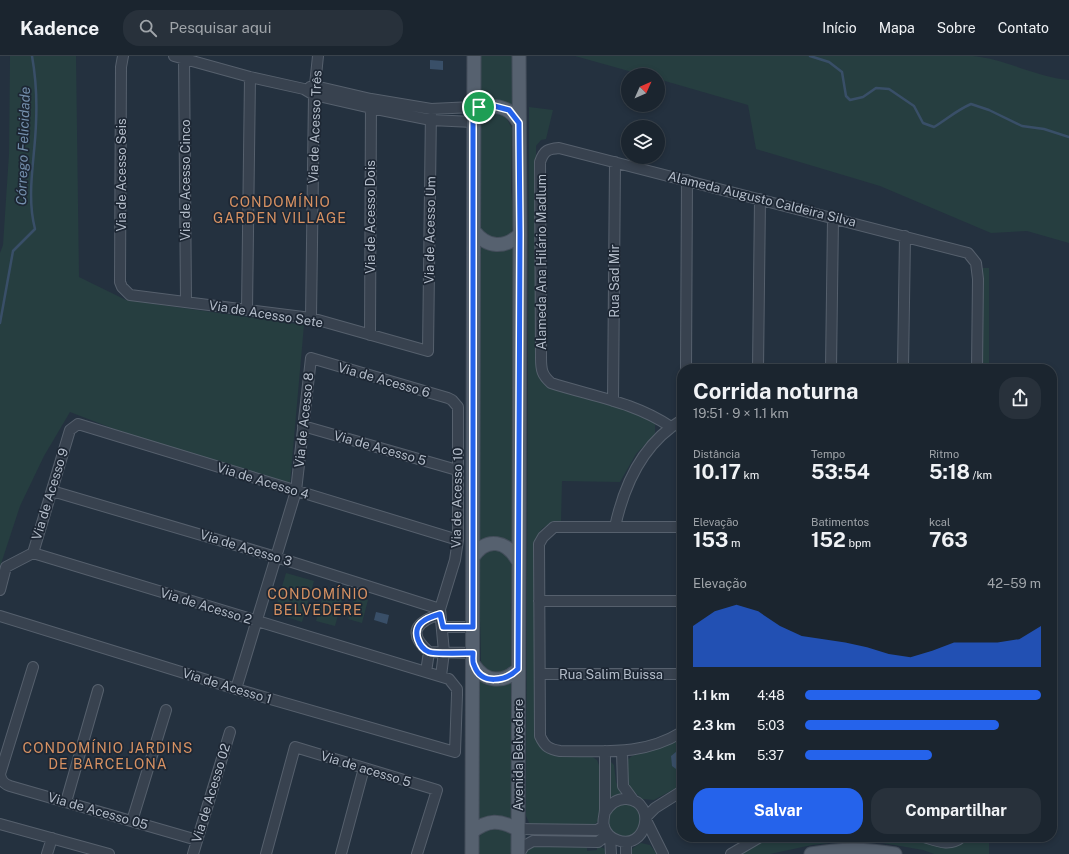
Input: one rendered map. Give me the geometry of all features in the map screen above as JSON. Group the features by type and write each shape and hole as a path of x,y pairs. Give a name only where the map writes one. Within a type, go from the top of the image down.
{"main road":[{"path":"472,854 474,56"},
{"name":"Avenida Belvedere","path":"519,56 519,854"},
{"path":"474,107 502,107 515,116 519,123"},
{"path":"474,231 478,237 492,245 508,243 520,234"},
{"path":"473,557 484,545 492,543 501,544 508,548 518,561"},
{"path":"473,659 478,673 486,678 495,680 504,679 512,675 518,669"},
{"path":"472,832 480,825 499,821 518,829"},
{"path":"811,854 852,850 895,854"}],"street":[{"name":"Via de Acesso Seis","path":"123,56 120,282 126,292"},
{"name":"Via de Acesso Três","path":"311,318 315,90 318,56"},
{"path":"179,57 250,77 371,103 431,120 473,122"},
{"name":"Via de Acesso Cinco","path":"179,57 186,302"},
{"path":"247,310 250,77"},
{"path":"371,103 431,109 474,107"},
{"name":"Via de Acesso Dois","path":"370,335 371,103"},
{"path":"456,107 456,121"},
{"name":"Via de Acesso Um","path":"428,351 431,109"},
{"name":"Alameda Augusto Caldeira Silva","path":"548,149 559,148 960,250 973,257 976,263 978,279 977,364"},
{"name":"Alameda Ana Hilário Madlum","path":"548,149 543,153 540,162 541,370 544,377 551,383 613,401"},
{"name":"Rua Sad Mir","path":"613,401 615,162"},
{"path":"686,364 687,180"},
{"path":"758,364 760,199"},
{"path":"831,364 833,218"},
{"path":"903,364 905,236"},
{"name":"Via de Acesso Sete","path":"126,292 130,295 311,318 428,351"},
{"name":"Via de Acesso 6","path":"311,358 448,398 456,403"},
{"name":"Via de Acesso 8","path":"236,689 296,491 311,358"},
{"path":"613,401 655,416 670,427"},
{"name":"Via de Acesso 10","path":"440,611 455,560 458,540 458,412 456,403"},
{"path":"615,527 621,500 629,478 643,456 670,427 677,423"},
{"name":"Via de Acesso 4","path":"70,430 78,424 458,540"},
{"name":"Via de Acesso 5","path":"303,426 457,470"},
{"name":"Via de Acesso 9","path":"0,590 6,567 33,553 70,430"},
{"name":"Via de Acesso 3","path":"52,491 276,557 440,611"},
{"path":"677,527 562,526 554,527 548,530 539,544 540,736 544,745 550,750 560,751 641,750 663,742 677,735"},
{"name":"Via de Acesso 2","path":"33,553 445,678"},
{"path":"539,601 677,601"},
{"path":"445,678 444,652 443,627 440,611 426,619 419,624 416,633 419,643 429,652 444,652 473,659"},
{"name":"Via de Acesso 1","path":"0,616 236,689 456,752 457,695 456,689 445,678"},
{"path":"443,627 473,627"},
{"path":"426,672 429,652"},
{"path":"0,776 33,667"},
{"name":"Rua Salim Buissa","path":"540,674 677,674"},
{"path":"66,802 98,690"},
{"path":"132,821 166,710"},
{"name":"Via de Acesso 02","path":"192,854 230,732"},
{"name":"Via de acesso 5","path":"266,854 295,747 438,790 417,854"},
{"path":"605,751 605,812 611,854"},
{"path":"622,751 623,786 636,802 646,818 662,851"},
{"path":"341,854 364,768"},
{"name":"Via de Acesso 05","path":"0,776 5,784 10,786 197,840"},
{"path":"605,812 608,806 620,799 636,802 662,801 677,794"},
{"path":"626,842 639,836 646,826 646,818 655,808 677,794"},
{"path":"0,824 109,854"},
{"path":"518,829 597,830 608,832 626,842"},
{"path":"519,854 524,846 533,842 598,842 608,832"},
{"path":"639,836 649,840 662,851"},
{"path":"48,854 52,838"},
{"path":"626,842 626,854"},
{"path":"731,854 751,842"},
{"path":"945,842 956,842"}],"green space":[{"path":"10,56 76,56 79,277 126,300 304,325 290,483 127,434 70,412 44,456 20,506 0,567 0,253 3,245 9,154"},
{"path":"479,56 512,56 512,105 479,99"},
{"path":"575,56 973,56 997,61 1056,78 1069,80 1069,243 1027,231 991,233 880,186 756,149 748,105 665,81 665,68 621,69"},
{"path":"529,107 553,110 546,139 541,140 536,146 536,355 538,372 541,379 648,415 655,422 655,434 636,454 620,482 562,481 561,522 552,523 546,526 540,531 536,538 538,743 591,756 597,760 600,768 600,818 593,827 530,825 526,816"},
{"path":"496,112 505,116 512,128 511,190 514,223 511,233 504,239 491,239 482,231 481,227 479,125 485,116"},
{"path":"479,242 514,244 514,549 479,543"},
{"path":"982,268 989,268 989,364 982,364"},
{"path":"491,548 505,553 510,561 512,579 511,611 515,647 512,669 495,676 482,665 481,661 479,559"},
{"path":"286,573 314,581 302,622 274,613"},
{"path":"324,592 343,597 335,626 316,621"},
{"path":"355,596 368,600 362,623 348,619"},
{"path":"478,676 514,679 514,824 478,824"},
{"path":"677,739 677,788 654,800 642,799 629,787 626,781 627,760 632,756 665,746"},
{"path":"611,762 614,765 616,782 622,794 610,797 609,763"},
{"path":"625,804 637,809 642,821 637,833 625,838 613,833 608,821 613,809"},
{"path":"491,827 505,829 508,831 512,837 513,844 510,854 480,854 478,849 479,838"},
{"path":"761,842 837,842 812,845 770,854 741,854"},
{"path":"864,842 925,842 948,848 959,845 962,842 989,842 989,854 934,854 923,850 883,843"},
{"path":"641,843 650,845 657,854 630,854 633,848"},
{"path":"587,845 587,851 597,850 597,845 605,849 608,854 524,854 530,846"}],"water":[{"path":"430,60 443,61 443,70 430,69"},
{"path":"376,612 389,615 387,624 374,620"},
{"path":"677,751 677,769 672,766 671,756"}],"waterway":[{"name":"Córrego Felicidade","path":"0,323 13,251 35,229 31,203 36,115 32,56"},
{"path":"810,56 829,62 842,72 846,96 850,100 863,97 876,88 889,89 914,106 923,123 934,127 971,104 989,110 1022,126 1044,129 1069,137"}],"district":[{"name":"CONDOMÍNIO GARDEN VILLAGE","path":"280,210"},
{"name":"CONDOMÍNIO BELVEDERE","path":"318,602"},
{"name":"CONDOMÍNIO JARDINS DE BARCELONA","path":"108,756"}],"route":[{"path":"474,107 479,107 502,107 509,110 519,123 520,234 518,669 512,675 504,679 495,680 486,678 478,673 474,665 473,653 429,652 419,643 416,633 419,624 426,619 440,614 443,627 473,627 473,122 474,107"}]}
